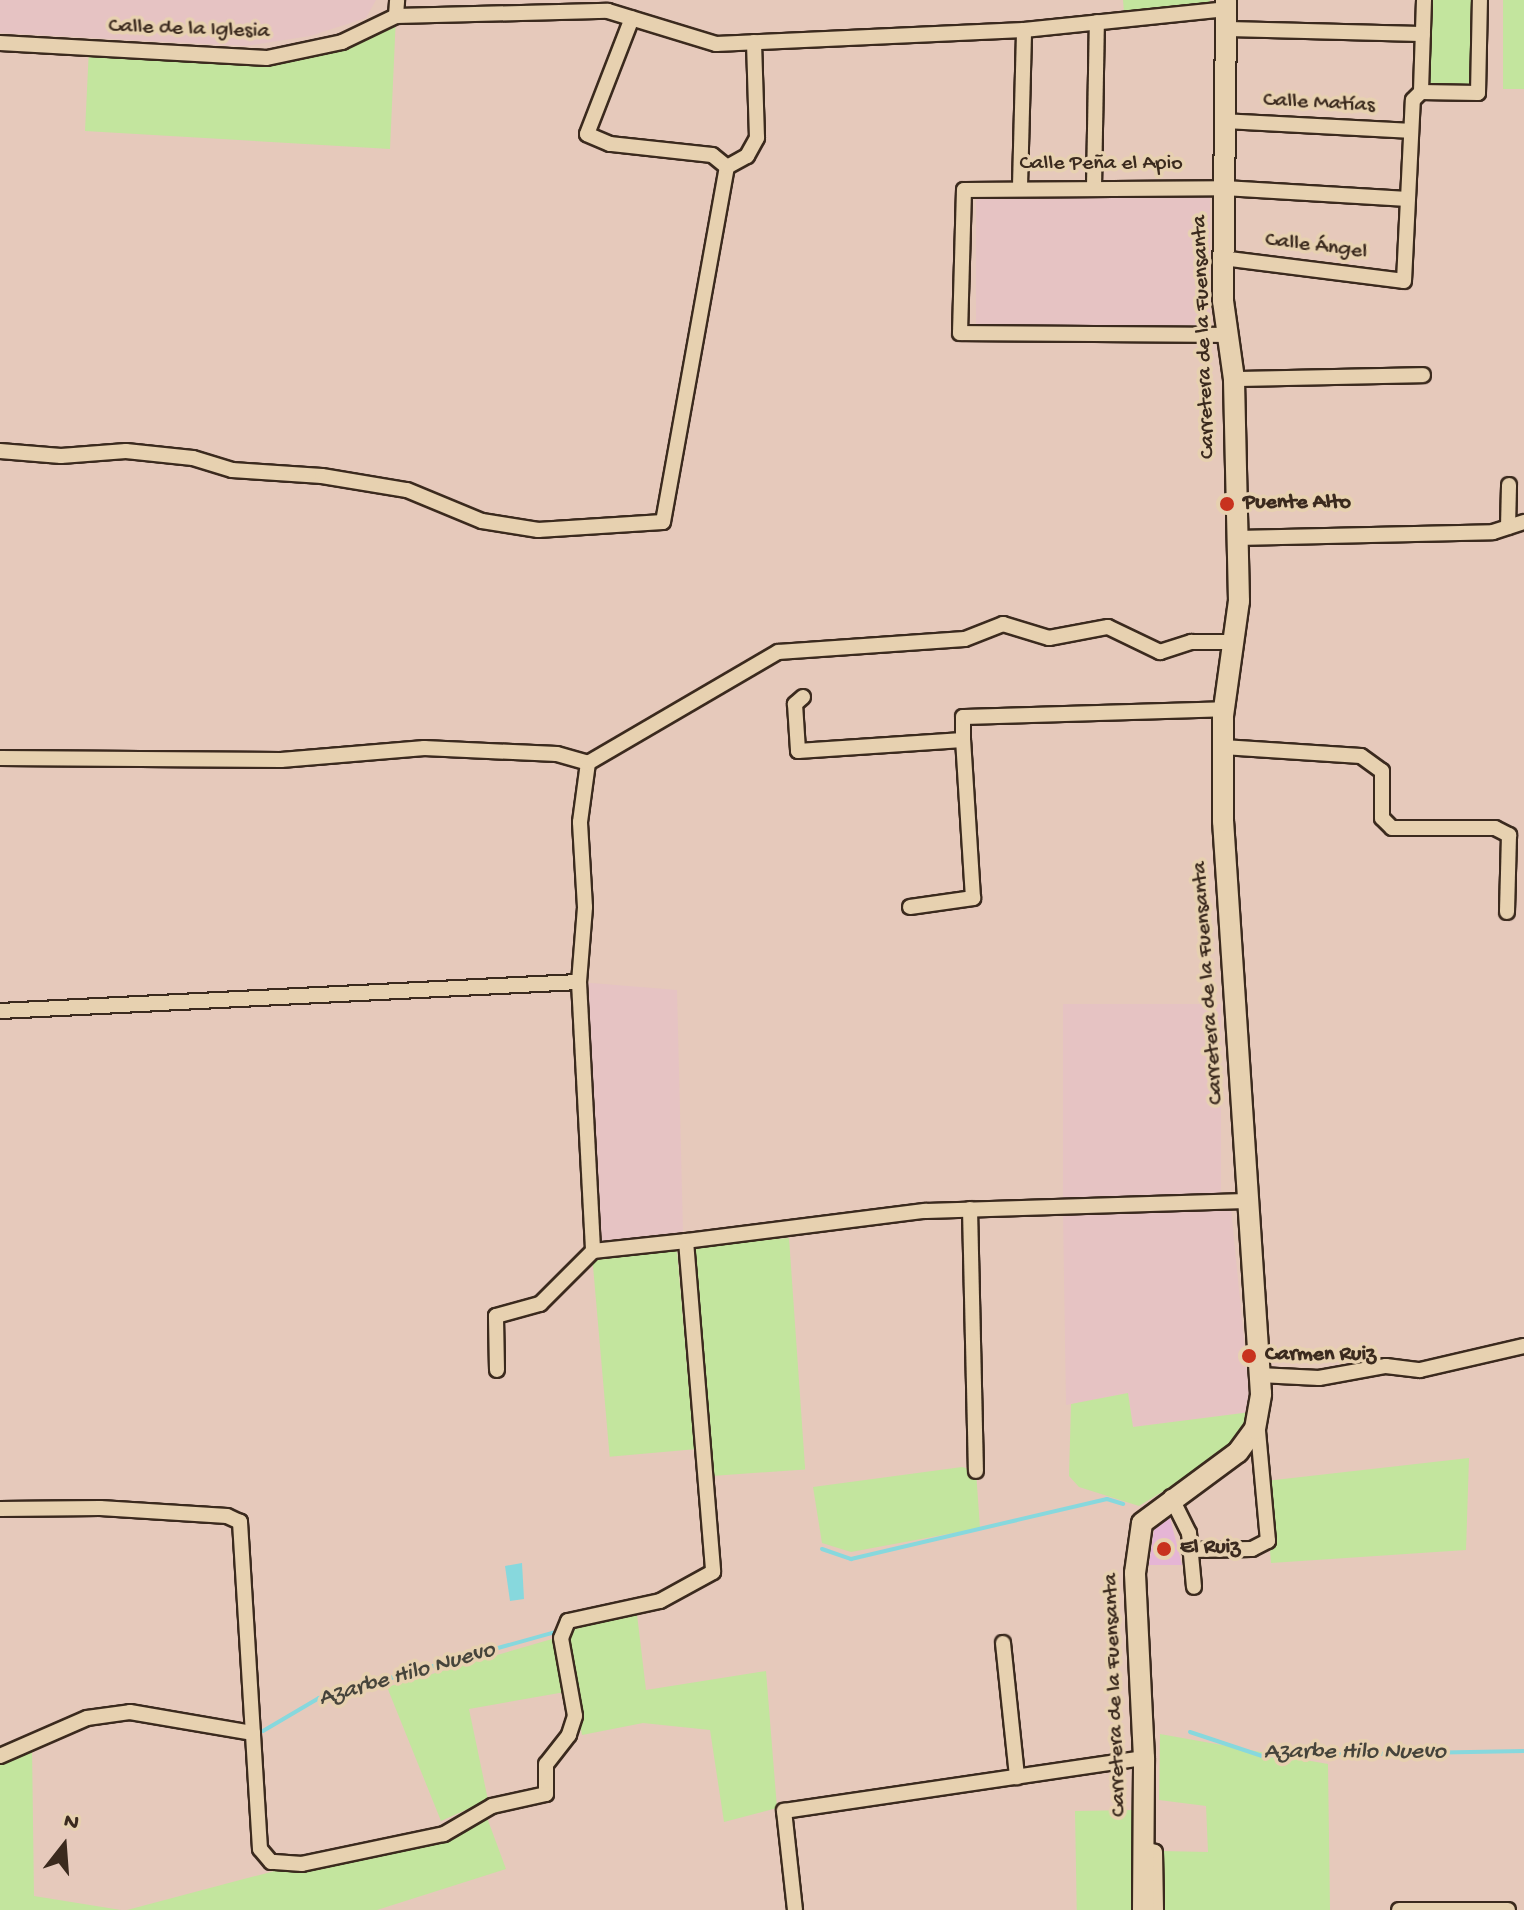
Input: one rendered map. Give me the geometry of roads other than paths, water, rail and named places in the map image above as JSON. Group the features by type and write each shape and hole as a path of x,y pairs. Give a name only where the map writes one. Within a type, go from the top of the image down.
{"main road":[{"name":"Carretera de la Fuensanta","path":"1143,1910 1144,1758 1135,1565 1142,1523 1171,1497 1238,1452 1257,1416 1259,1375 1230,992 1223,747 1225,709 1236,642 1237,538 1234,379 1222,258 1226,13"}],"street":[{"path":"396,16 397,0"},
{"path":"1408,199 1413,100 1421,92 1424,0"},
{"path":"1421,92 1478,93 1480,0"},
{"name":"Calle de la Iglesia","path":"0,43 267,58 342,42 396,16 608,11 716,44 1024,30 1226,13 1423,34"},
{"path":"632,18 587,134 610,144 712,155 727,167"},
{"path":"1094,187 1097,22"},
{"path":"1020,186 1024,30"},
{"path":"727,167 747,156 757,138 754,42"},
{"name":"Calle Matías","path":"1223,121 1411,131"},
{"path":"0,451 61,456 126,451 193,458 232,470 322,476 407,490 482,521 538,530 663,522 727,167"},
{"name":"Calle Peña el Apio","path":"1228,335 960,333 964,190 1020,186 1224,188 1408,199"},
{"name":"Calle Ángel","path":"1222,258 1404,281 1408,199"},
{"path":"1234,379 1423,375"},
{"path":"1508,527 1509,485"},
{"path":"1237,538 1508,527 1524,522"},
{"path":"0,758 281,760 424,748 557,754 588,763 778,652 965,639 1003,624 1049,638 1108,627 1160,652 1191,642 1236,642"},
{"path":"803,697 795,704 798,751 963,740"},
{"path":"910,907 973,898 963,717 1225,709"},
{"path":"1223,747 1361,756 1382,771 1382,818 1392,828 1495,828 1509,835 1507,912"},
{"path":"588,763 580,822 585,907 579,982 593,1251"},
{"path":"0,1011 579,982"},
{"path":"497,1370 496,1316 540,1304 593,1251 970,1209 1247,1201"},
{"path":"970,1209 976,1471"},
{"path":"0,1509 116,1509 240,1522 260,1849 271,1862 302,1864 444,1834 492,1806 546,1794 546,1764 569,1735 575,1716 561,1638 568,1621 660,1601 713,1572 686,1241"},
{"path":"1259,1375 1319,1378 1386,1366 1420,1370 1524,1346"},
{"path":"1190,1550 1252,1549 1268,1541 1257,1416"},
{"path":"1171,1497 1190,1550 1194,1587"},
{"path":"1003,1643 1017,1777"},
{"path":"0,1756 87,1718 130,1712 253,1733"},
{"path":"795,1910 784,1811 1144,1758"},
{"path":"1144,1849 1155,1852 1156,1910"},
{"path":"1399,1910 1508,1910"}],"water":[{"path":"522,1563 524,1599 510,1601 505,1566"}],"waterway":[{"name":"Azarbe Hilo Nuevo","path":"822,1549 851,1559 1107,1499 1123,1504"},
{"name":"Azarbe Hilo Nuevo","path":"263,1731 319,1698 556,1632"},
{"name":"Azarbe Hilo Nuevo","path":"1190,1732 1262,1756 1524,1751"}],"place":[{"name":"Puente Alto","path":"1227,504"},
{"name":"Carmen Ruiz","path":"1249,1356"},
{"name":"El Ruiz","path":"1164,1549"}]}
